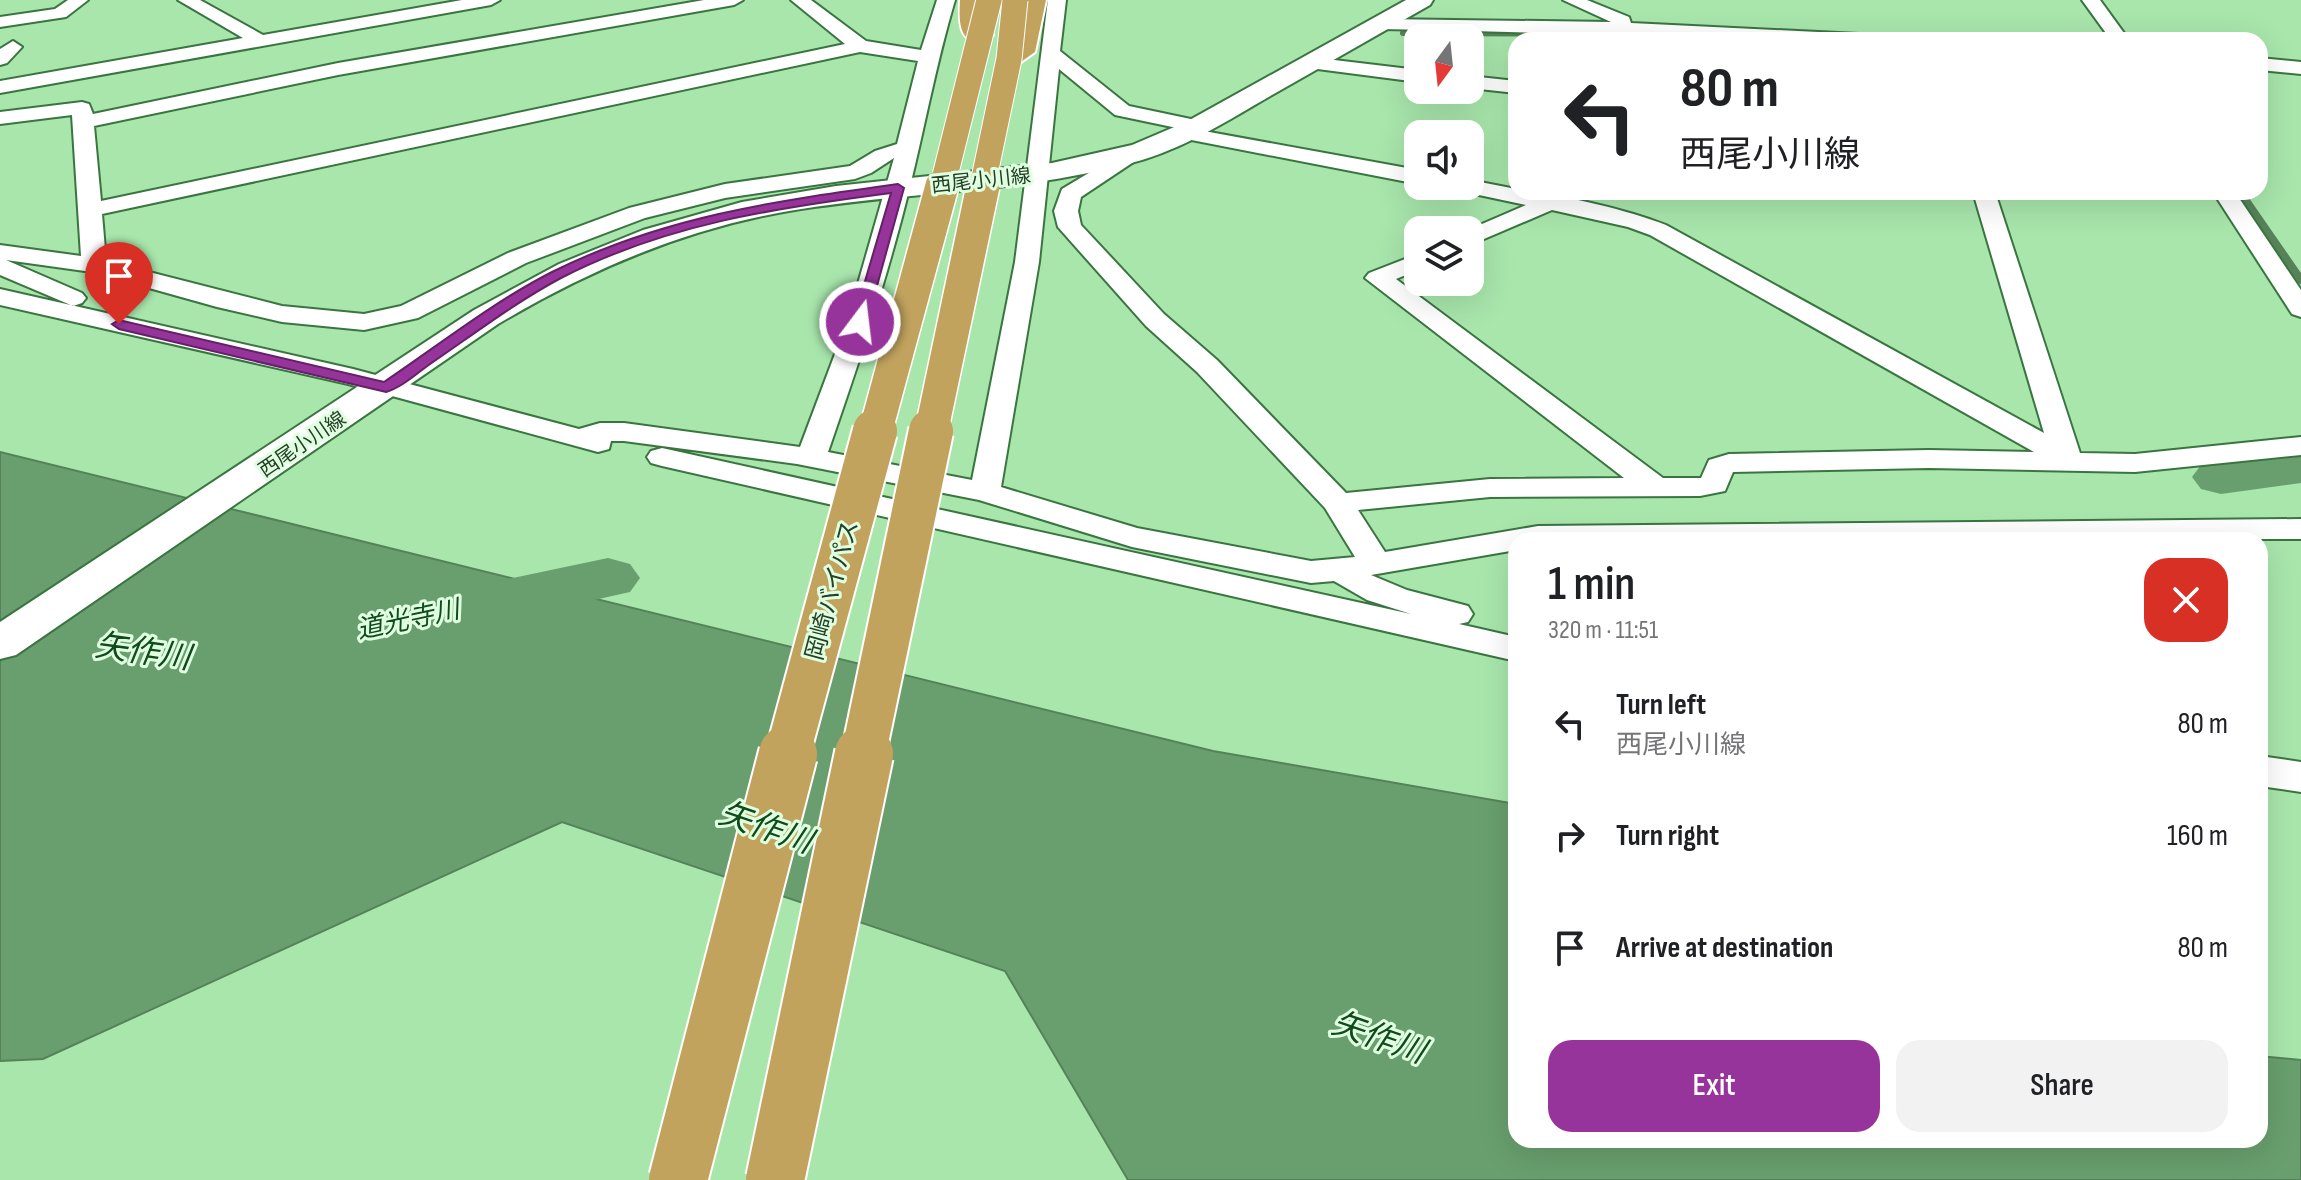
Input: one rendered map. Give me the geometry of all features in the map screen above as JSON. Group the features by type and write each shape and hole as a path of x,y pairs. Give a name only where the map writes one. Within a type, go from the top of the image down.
{"highway":[{"name":"岡崎バイパス","path":"678,1180 740,930 988,23 1015,0"},
{"path":"988,23 1023,52 1035,0"},
{"name":"岡崎バイパス","path":"775,1180 988,23"}],"main road":[{"name":"西尾小川線","path":"0,644 517,298 556,276 625,245 759,207 898,188 1037,174 1127,156 1190,129 1422,0"}],"street":[{"path":"0,3 25,6 64,0"},
{"path":"0,22 60,13 79,0"},
{"path":"187,0 256,41 328,57 338,69"},
{"path":"0,87 491,0"},
{"path":"83,122 338,69 734,0"},
{"path":"800,0 860,46"},
{"path":"811,458 860,322 898,188 928,57 946,0"},
{"path":"985,492 1027,262 1057,0"},
{"path":"1572,0 1637,28"},
{"path":"2091,0 2114,32"},
{"path":"1381,24 1718,32"},
{"path":"444,38 462,47"},
{"path":"90,210 860,46 928,57"},
{"path":"1052,54 1122,111 1190,129 1404,174"},
{"path":"1309,63 1404,74"},
{"path":"2268,65 2301,68"},
{"path":"1484,84 1508,86"},
{"path":"0,118 82,108 94,265"},
{"path":"0,252 94,265 226,302 282,314 364,322 409,312 517,258 637,213 725,191 855,172 866,168 883,153 906,150"},
{"path":"1127,156 1070,194 1066,211 1070,227 1155,320 1207,366 1338,503 1376,565"},
{"path":"1484,188 1508,191"},
{"path":"1484,231 1546,200"},
{"path":"1562,200 1658,230 2036,440 2068,461"},
{"path":"1986,200 2068,461"},
{"path":"2229,200 2301,309"},
{"path":"0,266 149,331"},
{"path":"1404,267 1378,278 1657,488"},
{"path":"0,297 149,331 379,392 1508,647"},
{"path":"578,438 600,432 624,432 811,458 985,492 1132,537 1311,572 1376,565 1508,541"},
{"path":"1338,503 1490,488 1657,488 1714,484 1720,466 1729,463 1929,459 2135,463 2301,446"},
{"path":"1974,532 2301,529"},
{"path":"1342,570 1348,578 1367,588 1508,626"},
{"path":"2268,772 2301,777"}],"water":[{"name":"矢作川","path":"0,452 1213,751 1508,803 1508,1148 2268,1148 2268,1057 2301,1060 2301,1180 1128,1180 1005,971 562,822 43,1059 0,1061"}],"waterway":[{"path":"1403,33 1508,34"},
{"path":"2246,200 2301,280"},
{"name":"道光寺川","path":"2221,477 2301,466"},
{"name":"道光寺川","path":"469,607 608,578"}],"route":[{"path":"119,324 386,387 517,298 556,276 625,245 759,207 898,188 860,322"}]}
